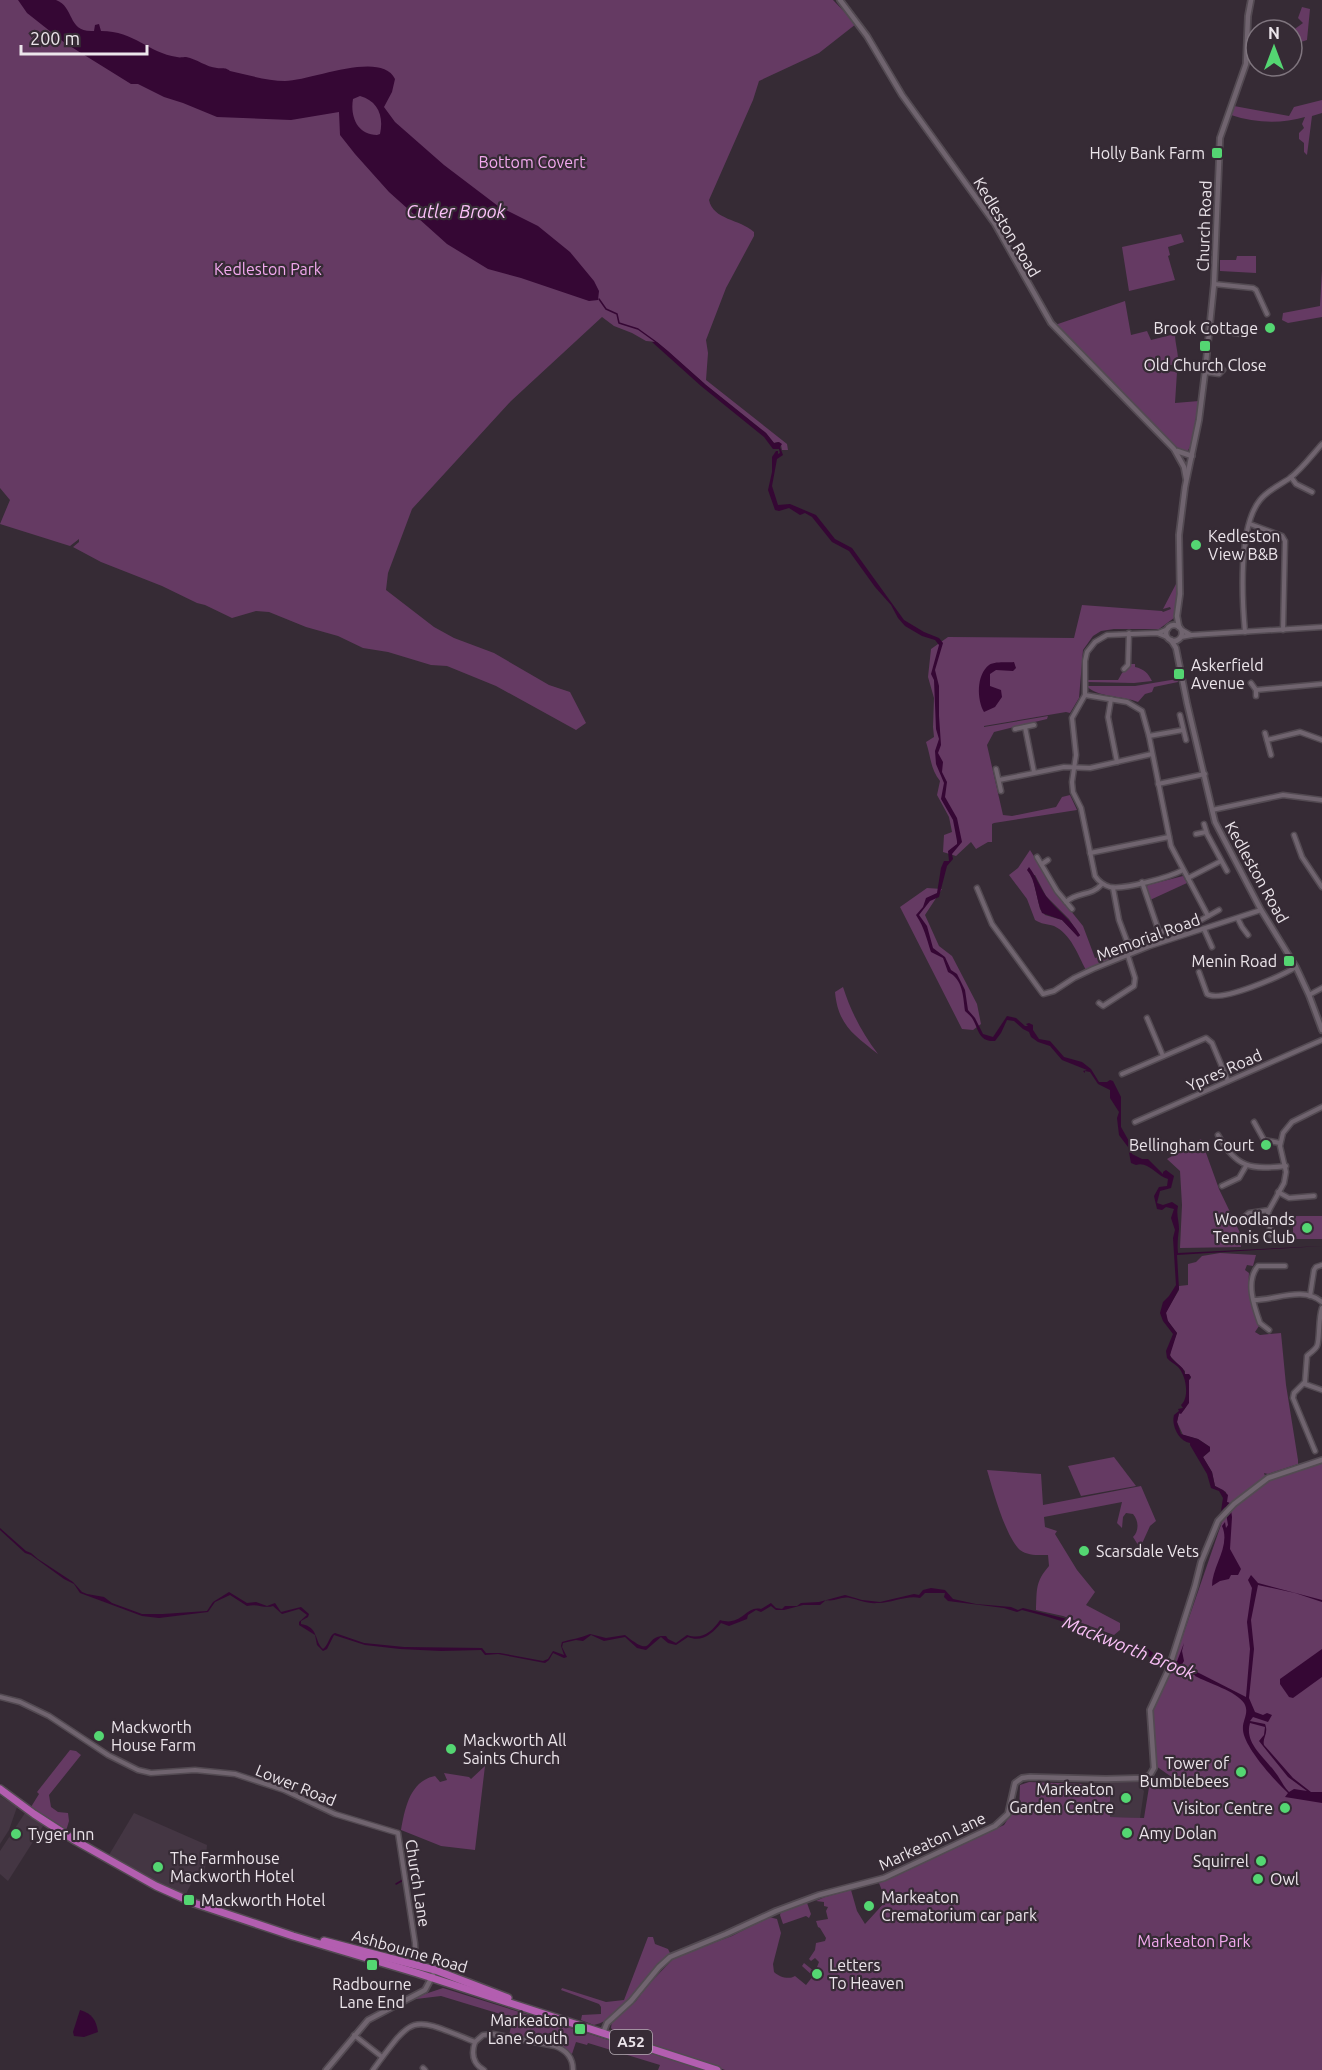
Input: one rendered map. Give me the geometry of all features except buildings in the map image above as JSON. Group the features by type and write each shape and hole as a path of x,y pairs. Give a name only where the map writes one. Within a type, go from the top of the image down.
{"highway":[{"name":"Ashbourne Road","path":"0,1789 52,1827 156,1886 194,1903 717,2070"},
{"name":"Ashbourne Road","path":"263,1926 416,1964 546,2014"}],"street":[{"name":"Kedleston Road","path":"840,0 867,36 902,95 995,224 1051,323 1174,449 1191,458 1179,535 1178,616 1181,628 1176,648"},
{"name":"Church Road","path":"1191,458 1205,372 1214,284 1220,138 1246,64 1251,0"},
{"path":"1214,284 1253,288 1267,314"},
{"path":"1209,329 1241,334"},
{"path":"1205,372 1219,374 1223,370"},
{"path":"1245,632 1242,565 1245,543 1256,506 1261,499 1291,477 1314,456 1322,444"},
{"name":"Kedleston Road","path":"1174,449 1185,471 1186,481"},
{"path":"1179,458 1191,458"},
{"path":"1291,477 1296,484 1307,486 1312,492"},
{"path":"1250,524 1282,536 1286,541 1283,630"},
{"path":"1157,633 1170,627 1178,616"},
{"path":"1170,627 1181,628 1192,635"},
{"path":"1169,638 1170,627"},
{"path":"1183,870 1174,875 1113,888 1102,884 1095,876 1081,808 1072,788 1076,749 1072,718 1085,695 1085,661 1091,645 1107,635 1129,633 1157,633 1169,638 1180,638 1192,635 1322,627"},
{"path":"1124,669 1128,665 1129,633"},
{"name":"Kedleston Road","path":"1169,638 1176,648 1217,828 1261,910 1296,967 1322,1030"},
{"path":"1128,661 1134,662"},
{"path":"1251,683 1256,690 1256,696"},
{"path":"1256,690 1322,684"},
{"path":"1085,695 1127,702 1138,707 1143,714 1171,846 1208,916"},
{"path":"1112,699 1108,717 1117,762"},
{"path":"1180,716 1186,740"},
{"path":"1016,729 1034,725"},
{"path":"1024,727 1034,772"},
{"path":"1149,736 1183,730"},
{"path":"1267,740 1300,732 1322,740"},
{"path":"1265,733 1271,755"},
{"path":"999,780 1074,766 1083,769 1152,754"},
{"path":"996,770 1001,791"},
{"path":"1158,784 1205,774"},
{"path":"1212,810 1283,795 1322,800"},
{"path":"1204,824 1227,871"},
{"path":"1196,834 1206,831"},
{"path":"1294,836 1299,852 1322,887"},
{"path":"1090,853 1169,837"},
{"path":"1299,852 1308,850"},
{"path":"1037,857 1057,891 1072,909"},
{"path":"1042,864 1048,860"},
{"path":"1188,878 1221,861"},
{"path":"1142,882 1159,932"},
{"path":"1066,902 1075,896 1093,892 1102,884"},
{"name":"Memorial Road","path":"977,888 992,924 1041,993 1047,994 1074,978 1150,946 1261,910"},
{"path":"1113,888 1119,920 1128,944"},
{"path":"1201,920 1219,910"},
{"path":"1239,919 1248,935"},
{"path":"1204,929 1212,947"},
{"path":"1152,935 1167,930"},
{"path":"1121,946 1135,941"},
{"path":"1102,1007 1134,986 1135,978 1128,956"},
{"path":"1199,972 1208,995 1222,996 1296,967"},
{"path":"1309,995 1322,988"},
{"path":"1221,990 1222,996"},
{"path":"1147,1018 1148,1027 1162,1056"},
{"path":"1122,1074 1208,1039 1228,1081"},
{"name":"Ypres Road","path":"1135,1122 1322,1040"},
{"path":"1271,1235 1269,1209 1285,1179 1286,1166 1280,1143 1283,1133 1288,1125 1322,1107"},
{"path":"1254,1122 1264,1140 1280,1143"},
{"path":"1218,1136 1233,1158 1246,1166 1286,1166"},
{"path":"1216,1145 1222,1142"},
{"path":"1222,1186 1239,1178 1246,1166"},
{"path":"1278,1192 1289,1197 1314,1196"},
{"path":"1241,1220 1249,1213 1269,1209"},
{"path":"1310,1296 1314,1270 1322,1265"},
{"path":"1269,1330 1260,1323 1250,1281 1256,1267 1285,1266"},
{"path":"1254,1300 1297,1294 1310,1296 1322,1302"},
{"path":"1315,1451 1293,1399 1294,1393 1305,1384 1306,1356 1318,1345 1318,1322 1322,1308"},
{"path":"1305,1384 1322,1390"},
{"name":"Markeaton Lane","path":"603,2033 608,2023 670,1957 776,1911 884,1878 995,1826 1008,1814 1015,1782 1018,1779 1030,1777 1081,1779 1147,1777 1154,1768 1150,1710 1168,1671 1196,1586 1201,1562 1218,1521 1234,1504 1268,1478 1322,1460"},
{"name":"Lower Road","path":"0,1697 20,1702 49,1716 108,1755 138,1770 151,1773 195,1770 235,1774 277,1787 334,1814 398,1833"},
{"name":"Church Lane","path":"398,1833 415,1943 417,1973"},
{"path":"326,2070 371,2018 427,1989 435,1970"},
{"path":"374,2069 402,2032 415,2024 427,2024 475,2042"},
{"path":"484,2070 477,2065 472,2051 475,2042 483,2035 493,2034 564,2049 573,2063 573,2070"},
{"path":"354,2035 382,2057"}],"shaded area":[{"name":"Markeaton Garden Centre","path":"1110,1781 1140,1781 1139,1785 1144,1791 1140,1818 1110,1817"},
{"path":"0,1796 17,1807 9,1830 0,1844"},
{"path":"25,1813 43,1826 8,1881 0,1874 0,1851"},
{"path":"134,1813 207,1845 205,1870 201,1881 193,1880 185,1896 109,1855"}],"green space":[{"name":"Kedleston Park","path":"0,0 833,0 856,24 819,53 759,81 753,100 709,200 716,212 748,228 754,232 754,236 726,288 706,340 708,353 706,380 787,444 788,450 782,450 778,442 774,443 766,433 657,342 646,341 614,326 602,317 511,401 412,509 388,573 386,590 434,627 454,638 494,653 549,685 570,692 586,723 576,730 496,686 447,666 431,665 388,652 363,648 338,636 306,627 269,612 256,611 232,618 162,586 101,562 73,547 79,539 70,546 0,524 10,500 0,488"},
{"path":"1302,7 1310,9 1307,40 1304,41 1304,18 1298,18"},
{"path":"1322,100 1322,113 1312,116 1307,155 1304,152 1304,143 1299,139 1299,133 1304,128 1302,124 1305,117 1268,122 1231,115 1234,106 1289,116 1294,107"},
{"path":"1181,234 1184,242 1168,247 1170,255 1168,256 1175,280 1129,291 1122,247"},
{"path":"1237,256 1256,256 1256,273 1220,271 1220,260 1236,260"},
{"path":"1322,270 1322,317 1288,323 1282,320 1283,313 1320,306"},
{"path":"1125,301 1131,335 1147,331 1151,340 1175,334 1178,365 1169,365 1168,371 1177,372 1175,403 1199,401 1191,445 1187,452 1176,449 1055,325"},
{"path":"1178,583 1178,602 1174,618 1159,629 1114,629 1101,631 1093,636 1083,650 1079,698 1070,713 1066,712 984,726 1048,716 1047,719 994,732 987,745 1003,815 1012,816 1056,807 1062,797 1070,795 1077,810 994,823 992,824 992,842 976,849 971,842 956,856 943,852 944,835 952,832 949,817 937,795 940,781 932,767 926,742 934,737 934,698 928,677 931,649 948,637 1074,638 1082,605 1163,612 1171,609 1170,607 1163,609"},
{"path":"1131,664 1135,664 1135,667 1145,672 1152,681 1087,682 1087,680 1118,680"},
{"path":"1177,679 1178,682 1154,687 1152,692 1145,694 1138,702 1096,692 1087,686 1135,686"},
{"path":"1030,850 1058,895 1083,926 1095,958 1119,950 1120,954 1086,970 1065,934 1054,926 1035,920 1027,899 1009,875 1018,868","holes":["1032,875 1035,875 1046,896 1069,919 1080,936 1062,920 1045,915 1040,909"]},
{"path":"1183,876 1187,883 1150,900 1146,888 1148,885"},
{"path":"927,888 942,889 925,915 939,946 952,956 977,1004 981,1024 973,1030 962,1029 900,907"},
{"path":"843,987 858,1022 878,1054 855,1035 844,1021 835,992"},
{"path":"1201,1139 1219,1189 1242,1237 1241,1247 1180,1248 1182,1205 1180,1171 1167,1159"},
{"name":"Woodlands Tennis Club","path":"1293,1216 1322,1216 1322,1239 1293,1239"},
{"path":"1220,1253 1256,1255 1253,1266 1247,1265 1245,1270 1249,1273 1252,1305 1259,1326 1255,1332 1260,1335 1281,1333 1286,1385 1298,1460 1298,1464 1268,1474 1264,1473 1265,1476 1231,1504 1227,1502 1226,1492 1215,1486 1212,1472 1203,1457 1210,1451 1210,1447 1198,1439 1183,1435 1177,1422 1179,1414 1187,1404 1191,1378 1170,1356 1177,1333 1167,1320 1166,1312 1179,1286 1188,1285 1188,1264 1196,1262 1202,1256"},
{"path":"1114,1457 1136,1486 1081,1496 1068,1466"},
{"name":"Markeaton Park","path":"1322,1463 1322,2070 725,2070 615,2033 611,2028 612,2021 636,2001 646,1987 675,1957 732,1936 769,1917 777,1919 781,1933 773,1964 774,1972 784,1977 795,1976 806,1985 813,1976 802,1966 804,1963 815,1972 819,1962 815,1958 811,1961 809,1959 815,1950 816,1943 825,1941 826,1938 816,1921 828,1919 826,1911 828,1907 824,1906 824,1902 816,1901 851,1890 857,1911 865,1924 886,1901 879,1883 1004,1825 1013,1811 1014,1814 1019,1812 1020,1785 1029,1782 1084,1784 1084,1796 1110,1796 1110,1817 1144,1818 1150,1781 1174,1782 1173,1778 1156,1766 1152,1711 1170,1673 1224,1516 1265,1482"},
{"path":"987,1470 1041,1474 1043,1505 1141,1486 1156,1521 1150,1526 1140,1548 1133,1537 1138,1526 1133,1514 1126,1513 1123,1517 1122,1528 1117,1523 1122,1502 1044,1517 1045,1527 1057,1531 1055,1534 1077,1570 1095,1592 1086,1605 1120,1623 1120,1630 1114,1635 1063,1616 1036,1610 1038,1586 1049,1566 1048,1555 1034,1555 1020,1550 1009,1534"},
{"path":"70,1750 81,1755 49,1795 51,1807 58,1812 68,1813 69,1821 66,1831 31,1807 39,1794 37,1792"},
{"path":"485,1766 475,1850 441,1846 401,1830 410,1797 420,1783 435,1776 440,1782 447,1780 444,1773 471,1779"},
{"path":"807,1903 811,1914 809,1918 806,1916 783,1924 781,1912"},
{"path":"648,1937 653,1937 655,1944 668,1949 671,1955 653,1970 626,2003 606,2021 594,2025 581,2020 582,2015 601,2014 601,2007 599,2004 561,1990 562,1988 606,2002 624,2000"},
{"path":"443,1988 704,2070 658,2070 660,2065 588,2043 587,2045 576,2042 572,2054 559,2045 509,2035 513,2018 441,1996 416,1999 416,1997"}],"water":[{"name":"Cutler Brook","path":"18,0 56,0 66,8 75,24 85,31 94,31 95,25 99,24 101,31 123,34 167,55 194,59 213,67 258,78 297,80 361,67 376,67 387,71 395,79 392,92 384,107 395,122 444,165 498,206 538,226 570,252 594,281 599,291 598,300 589,301 488,269 447,244 389,192 355,154 340,135 339,112 291,120 217,117 164,97 138,84 131,84 65,43 27,13","holes":["360,96 375,105 380,115 380,134 364,132 354,118 353,99"]},
{"path":"652,342 657,342 668,351 766,433 774,443 782,444 780,447 783,455 777,459 772,486 778,505 790,504 816,515 835,539 852,548 904,620 939,638 943,643 935,670 939,686 941,745 938,753 943,762 942,772 947,782 945,797 957,818 962,842 952,854 953,859 947,866 939,897 930,901 919,915 927,926 933,948 945,957 951,970 957,974 965,990 968,1010 983,1034 993,1037 1007,1016 1016,1018 1025,1026 1029,1023 1033,1025 1033,1030 1039,1039 1050,1041 1064,1057 1082,1062 1091,1069 1099,1082 1113,1081 1121,1097 1121,1127 1130,1143 1132,1154 1148,1159 1163,1174 1166,1170 1174,1176 1171,1188 1160,1191 1157,1203 1163,1205 1172,1202 1178,1206 1178,1253 1322,1246 1177,1255 1179,1289 1166,1313 1168,1321 1177,1333 1170,1355 1183,1368 1185,1374 1191,1377 1189,1403 1181,1414 1179,1413 1177,1422 1181,1434 1198,1439 1210,1447 1210,1451 1203,1457 1212,1472 1215,1486 1228,1495 1227,1502 1230,1503 1232,1517 1230,1549 1241,1569 1238,1575 1231,1575 1229,1579 1212,1586 1223,1548 1222,1526 1225,1522 1226,1528 1228,1525 1225,1507 1221,1511 1223,1498 1219,1491 1211,1488 1207,1474 1190,1443 1179,1436 1173,1419 1178,1409 1183,1408 1181,1405 1184,1401 1186,1386 1181,1371 1167,1358 1166,1351 1173,1334 1160,1313 1163,1302 1176,1285 1173,1238 1175,1230 1171,1218 1174,1209 1166,1207 1162,1210 1157,1209 1154,1196 1159,1187 1167,1186 1168,1179 1145,1165 1131,1163 1128,1147 1119,1135 1117,1118 1119,1112 1110,1098 1110,1090 1098,1084 1090,1072 1085,1071 1085,1073 1083,1071 1087,1070 1062,1060 1050,1046 1038,1042 1014,1021 1007,1020 995,1041 982,1037 972,1018 965,1011 963,994 957,979 948,972 943,958 931,952 916,915 923,907 926,898 937,893 941,868 944,861 949,861 948,851 957,844 953,820 941,799 944,783 936,764 935,751 939,739 936,729 934,680 931,674 939,645 935,640 922,636 905,626 849,551 832,542 812,517 805,513 800,515 789,508 775,510 768,490 772,472 772,457 776,451 780,453 779,449 773,449 764,437 701,386"},
{"path":"1014,662 1016,668 1013,671 996,670 990,674 990,686 1001,690 1002,697 995,707 984,712 979,688 985,669 994,663"},
{"path":"1029,867 1046,896 1076,929 1080,935 1078,937 1062,920 1042,913 1027,870"},
{"path":"0,1528 26,1551 73,1582 82,1592 104,1597 112,1603 142,1614 207,1611 213,1602 229,1592 247,1603 256,1602 267,1606 275,1603 281,1612 301,1607 309,1614 301,1621 301,1624 311,1628 315,1635 299,1625 299,1622 307,1615 299,1609 282,1614 273,1606 267,1607 254,1605 247,1606 230,1595 215,1602 208,1612 159,1618 142,1616 80,1593 74,1584 25,1553"},
{"path":"1251,1575 1258,1583 1322,1600 1322,1602 1258,1585 1251,1620 1254,1649 1249,1698 1255,1712 1272,1715 1268,1722 1253,1717 1250,1721 1265,1724 1266,1730 1264,1745 1293,1778 1311,1792 1322,1792 1322,1803 1285,1797 1288,1793 1261,1763 1245,1737 1243,1726 1246,1707 1244,1703 1228,1691 1195,1676 1197,1672 1246,1697 1250,1649 1247,1622 1252,1588 1248,1580","holes":["1250,1723 1265,1727 1264,1735 1259,1741 1288,1777 1307,1791 1294,1789 1289,1792 1252,1743"]},
{"path":"931,1588 945,1590 953,1599 1018,1610 1023,1608 1071,1620 1136,1647 1148,1649 1160,1658 1176,1664 1184,1643 1182,1651 1184,1661 1178,1671 1119,1641 1083,1628 1022,1610 1017,1612 1004,1608 948,1601 944,1597 945,1593 925,1593 920,1598 878,1603 847,1598 826,1600 845,1595 880,1602 914,1594 919,1595 923,1590"},
{"path":"826,1600 820,1605 803,1605 784,1610 776,1610 771,1606 761,1612 756,1610 748,1615 747,1619 729,1626 721,1623 702,1638 688,1637 676,1645 668,1643 661,1637 646,1650 637,1648 625,1637 604,1641 591,1635 583,1641 563,1643 562,1647 567,1657 553,1653 545,1663 498,1654 485,1655 481,1650 441,1651 365,1645 334,1635 327,1649 323,1651 317,1645 315,1636 323,1649 335,1633 364,1643 404,1647 482,1648 486,1653 500,1653 543,1661 548,1659 553,1651 564,1655 561,1646 562,1642 590,1634 606,1638 625,1635 642,1646 646,1646 659,1636 666,1636 676,1643 687,1635 706,1634 720,1620 734,1621 751,1610 761,1609 771,1603 776,1608 782,1609 785,1606"},
{"path":"1322,1649 1322,1677 1293,1698 1289,1697 1280,1684 1280,1679"},
{"path":"80,2010 93,2018 98,2032 84,2037 74,2036 73,2032"}],"waterway":[{"path":"599,299 606,309 617,314 619,323 638,329 656,342"},
{"name":"Mackworth Brook","path":"1179,1667 1196,1675"},
{"path":"396,1884 403,1880"}],"place":[{"name":"Holly Bank Farm","path":"1217,153"},
{"name":"Brook Cottage","path":"1270,328"},
{"name":"Old Church Close","path":"1205,346"},
{"name":"Kedleston View B&B","path":"1196,545"},
{"name":"Askerfield Avenue","path":"1179,674"},
{"name":"Menin Road","path":"1289,961"},
{"name":"Bellingham Court","path":"1266,1145"},
{"name":"Woodlands Tennis Club","path":"1307,1228"},
{"name":"Scarsdale Vets","path":"1084,1551"},
{"name":"Mackworth House Farm","path":"99,1736"},
{"name":"Mackworth All Saints Church","path":"451,1749"},
{"name":"Tower of Bumblebees","path":"1241,1772"},
{"name":"Markeaton Garden Centre","path":"1126,1798"},
{"name":"Visitor Centre","path":"1285,1808"},
{"name":"Amy Dolan","path":"1127,1833"},
{"name":"Tyger Inn","path":"16,1834"},
{"name":"Squirrel","path":"1261,1861"},
{"name":"The Farmhouse Mackworth Hotel","path":"158,1867"},
{"name":"Owl","path":"1258,1879"},
{"name":"Mackworth Hotel","path":"189,1900"},
{"name":"Markeaton Crematorium car park","path":"869,1906"},
{"name":"Radbourne Lane End","path":"372,1965"},
{"name":"Letters To Heaven","path":"817,1974"},
{"name":"Markeaton Lane South","path":"580,2029"}],"park label":[{"name":"Bottom Covert","path":"532,162"}]}
